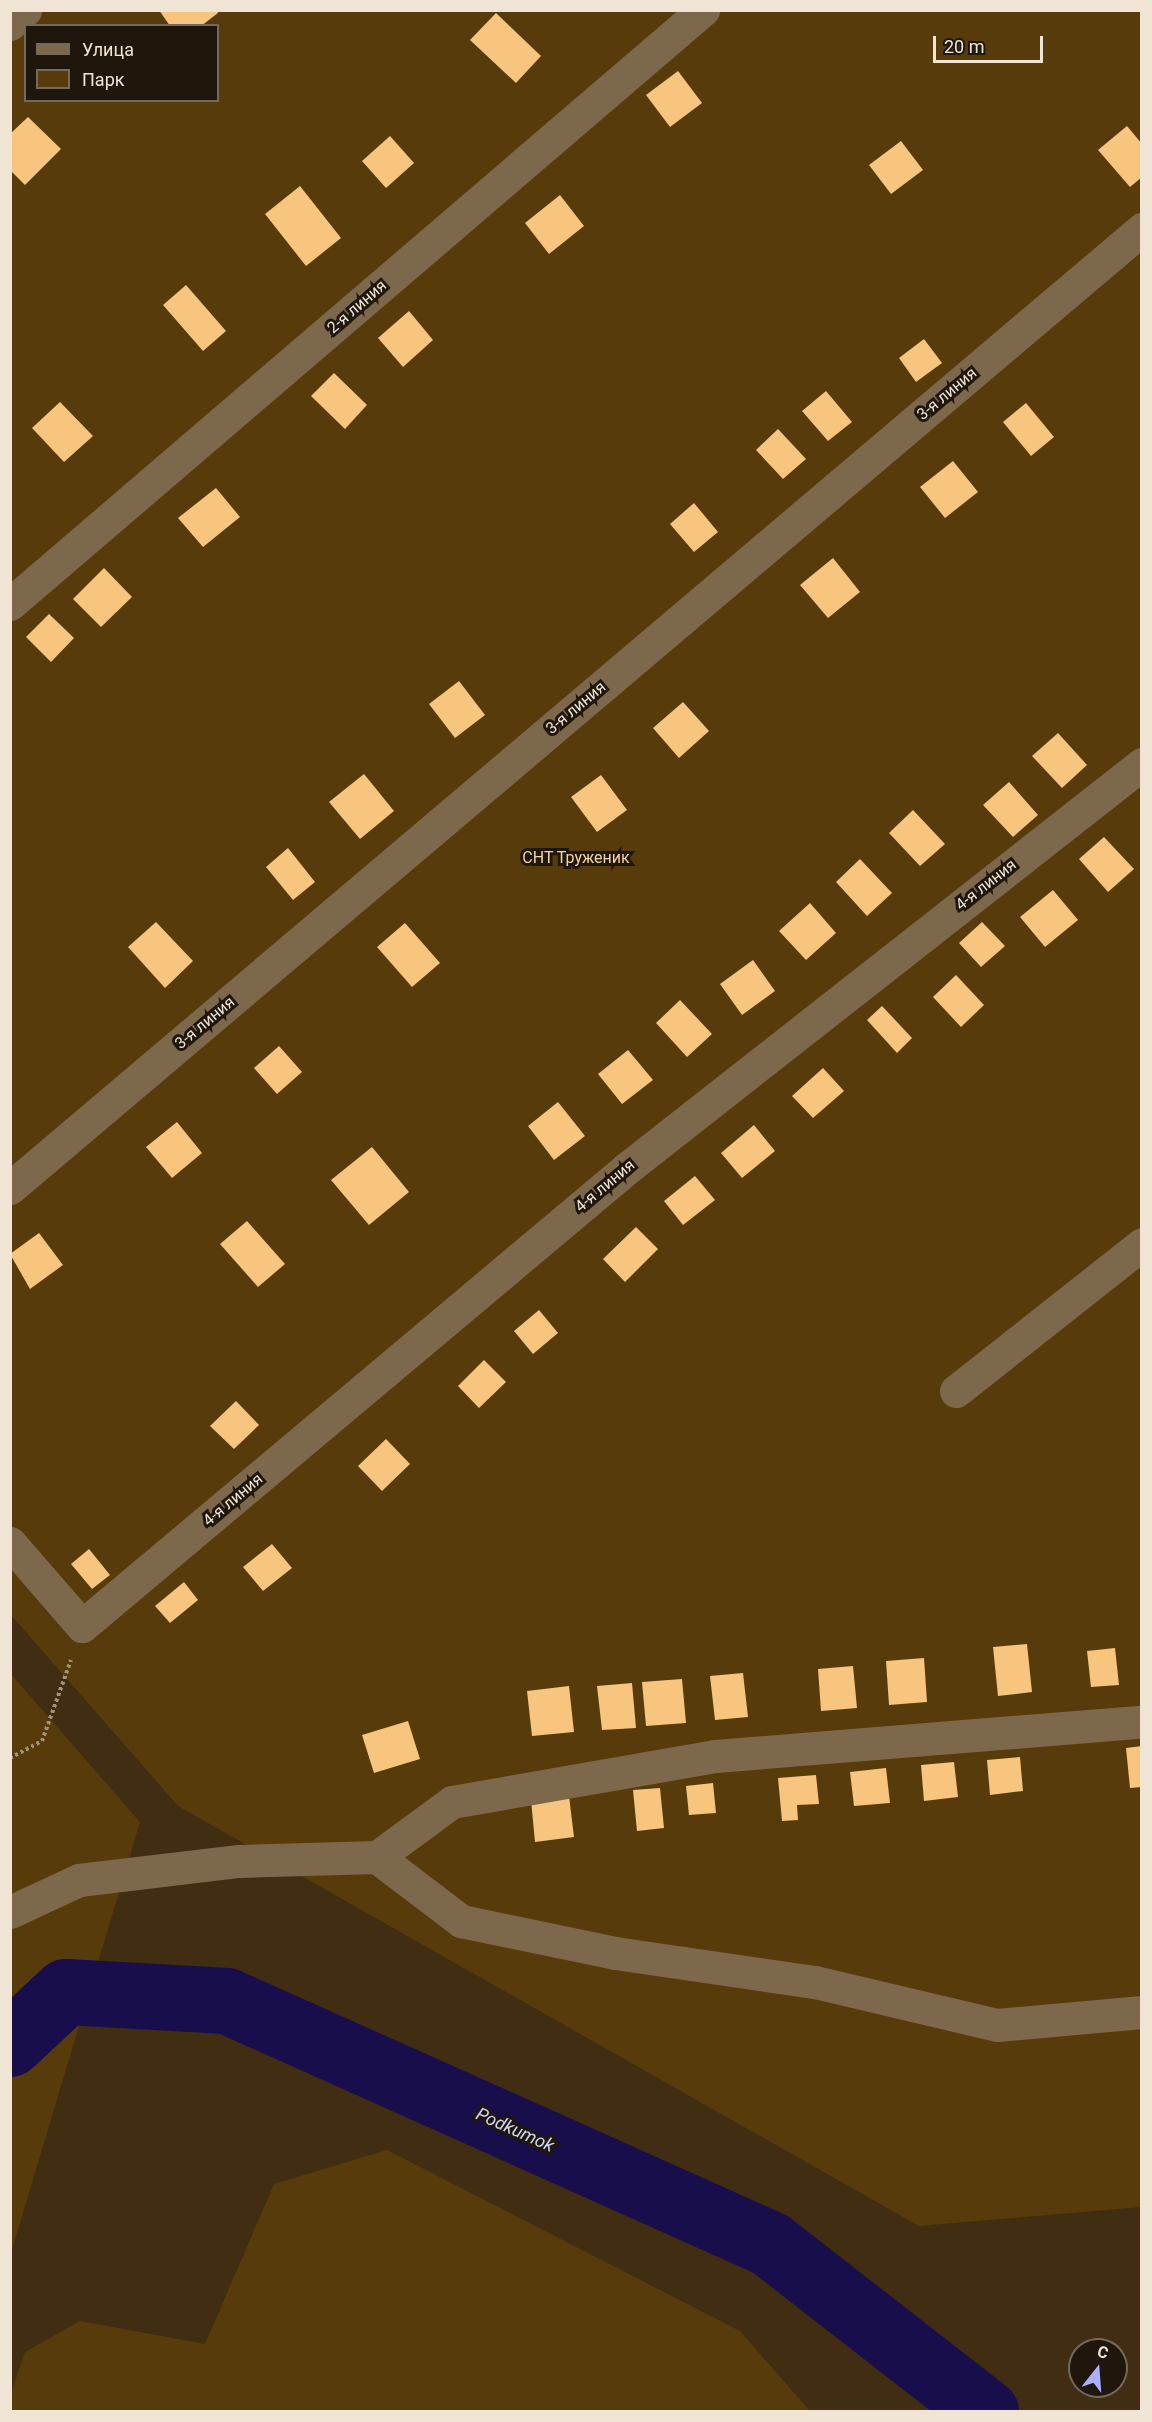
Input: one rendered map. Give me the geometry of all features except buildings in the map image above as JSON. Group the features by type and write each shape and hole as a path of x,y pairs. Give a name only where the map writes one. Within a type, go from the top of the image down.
{"street":[{"path":"10,24 25,10"},
{"name":"2-я линия","path":"10,604 703,10"},
{"name":"3-я линия","path":"10,1188 1142,229"},
{"name":"4-я линия","path":"82,1626 626,1169 1142,764"},
{"path":"956,1391 1142,1244"},
{"path":"10,1543 82,1626"},
{"path":"10,1912 79,1880 239,1861 377,1857 452,1802 715,1756 1142,1722"},
{"path":"377,1857 461,1921 615,1953 815,1982 997,2025 1142,2012"}],"path":[{"path":"10,1758 42,1741 82,1626"}],"green space":[{"name":"СНТ Труженик","path":"10,11 1141,11 1141,2207 919,2226 178,1806 11,1615"},
{"path":"11,1674 140,1822 11,2253"},
{"path":"387,2150 740,2331 810,2411 11,2411 11,2393 25,2352 80,2321 205,2344 274,2184"}],"waterway":[{"name":"Podkumok","path":"10,2044 66,1992 227,2001 770,2244 986,2412"}]}
